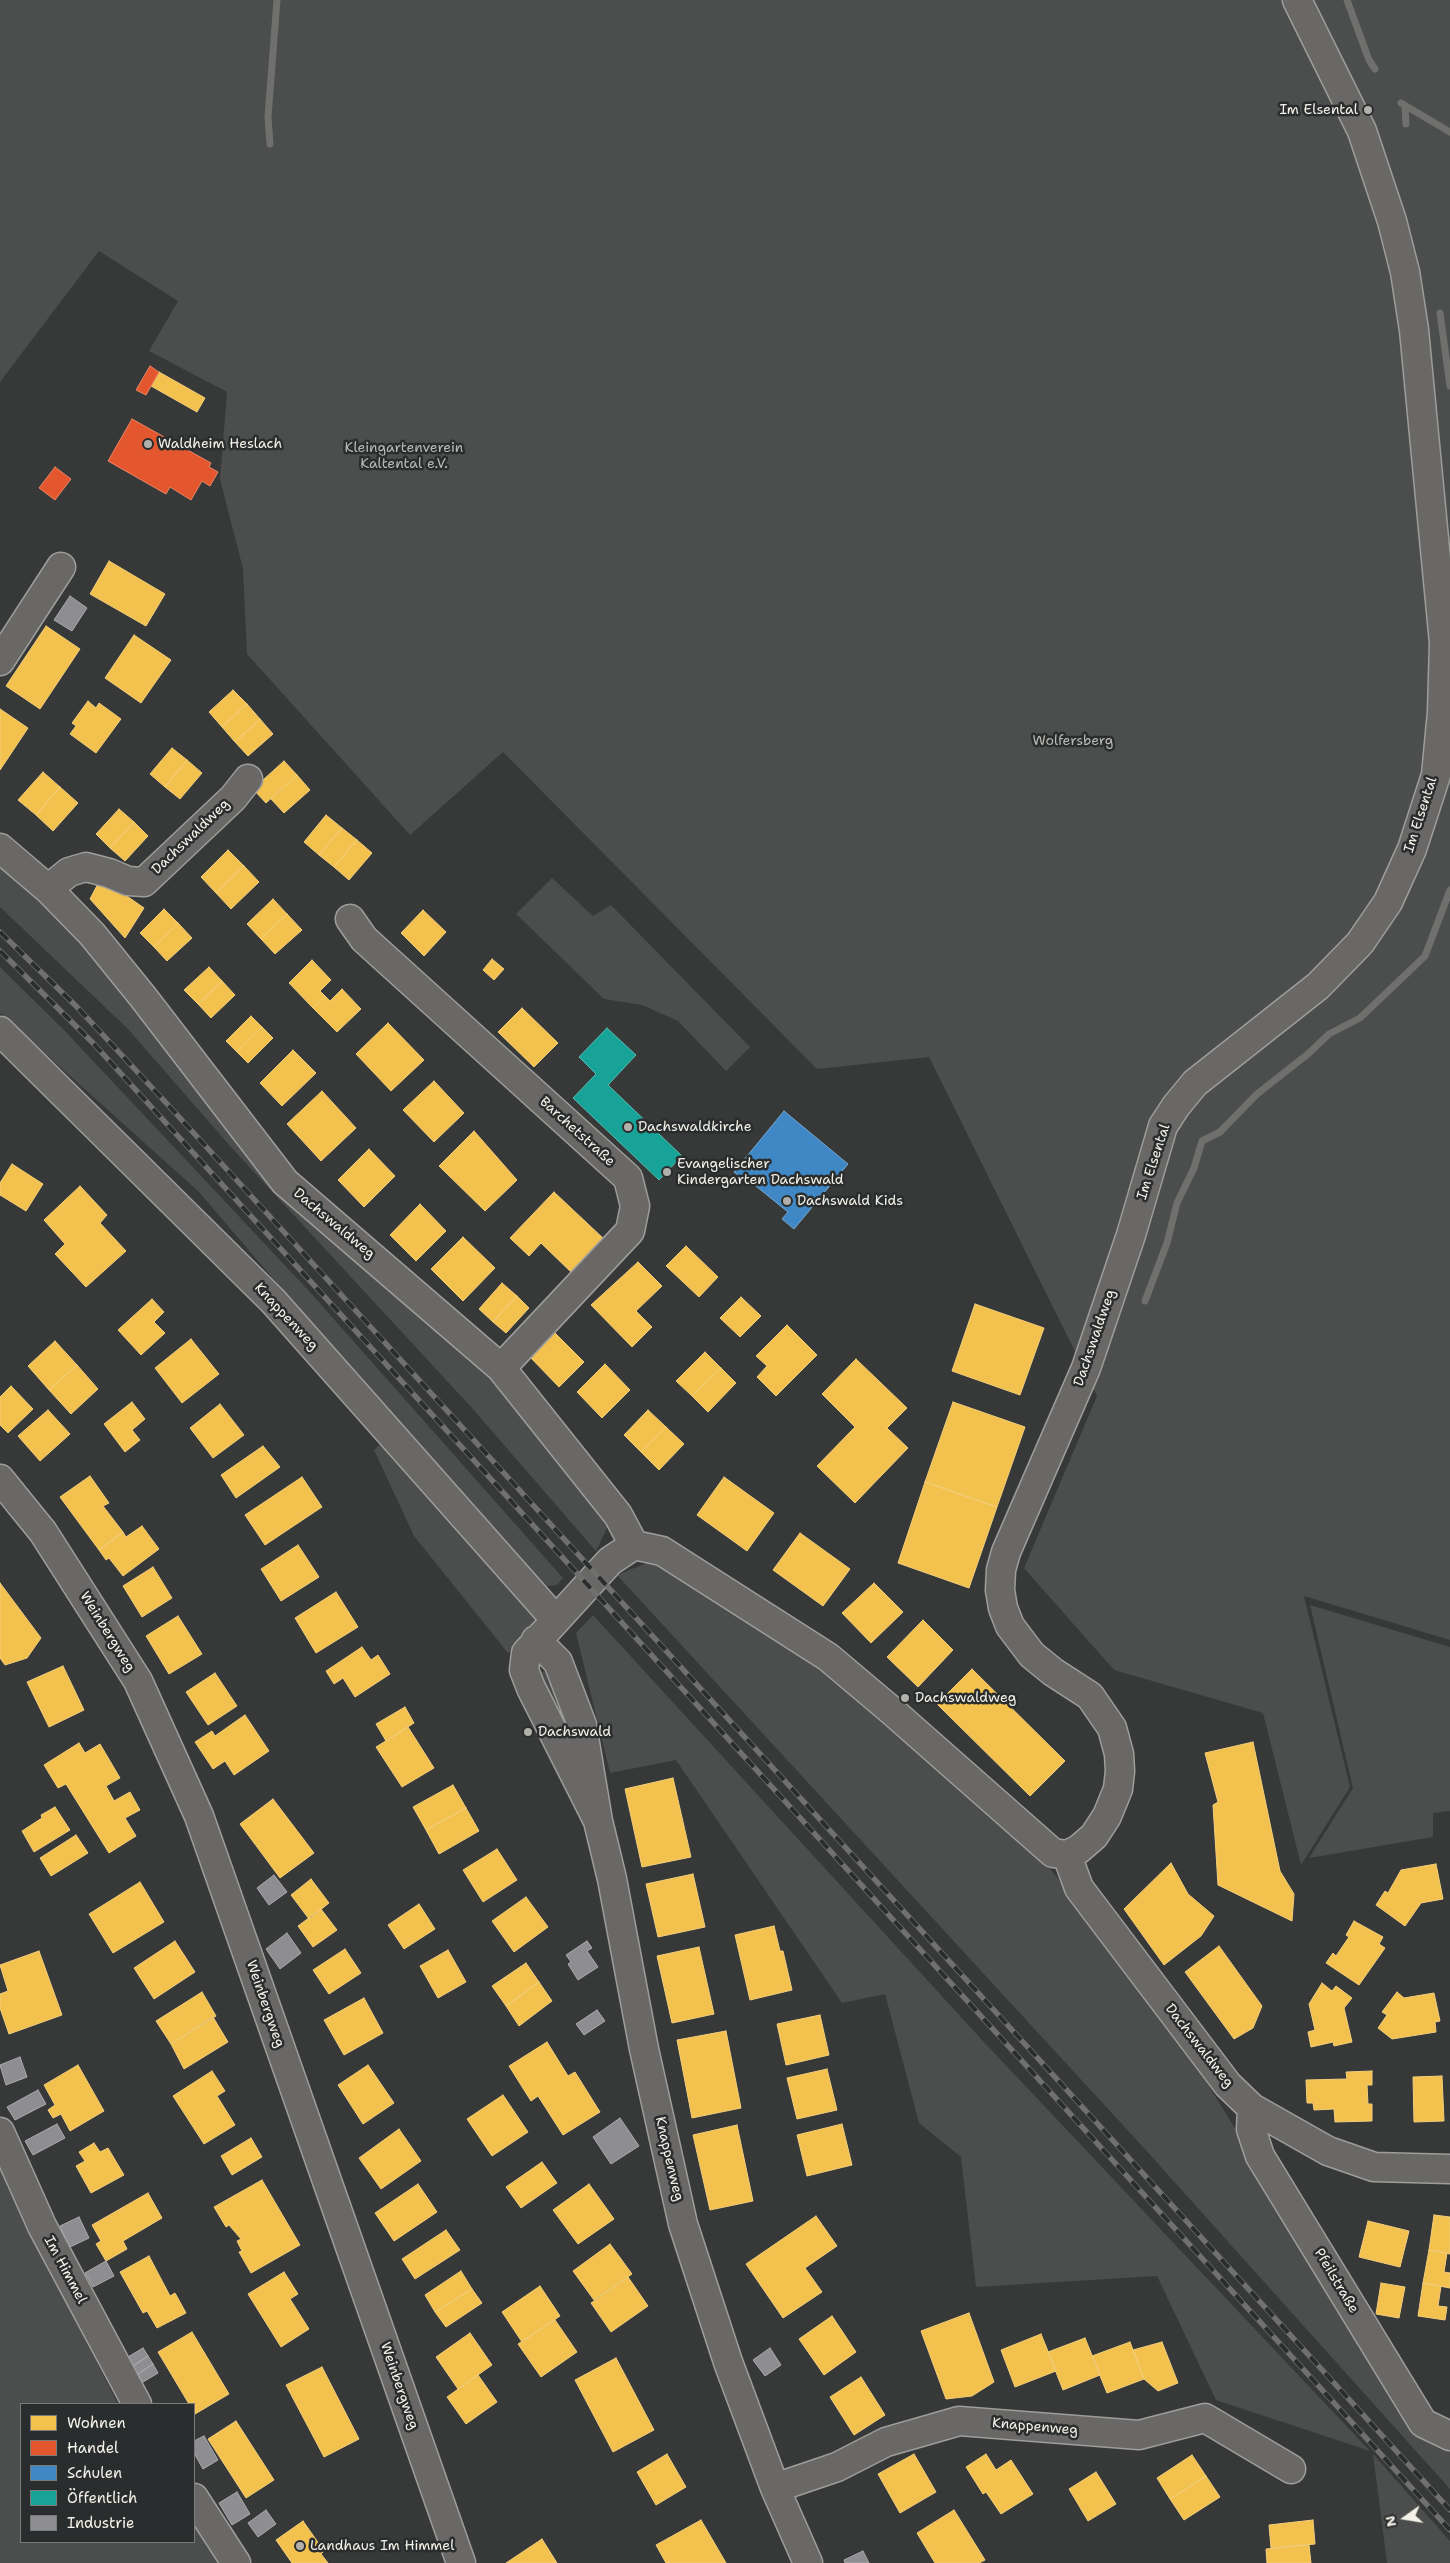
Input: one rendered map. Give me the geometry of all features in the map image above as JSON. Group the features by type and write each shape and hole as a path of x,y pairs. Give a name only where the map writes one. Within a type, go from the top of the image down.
{"street":[{"name":"Im Elsental","path":"1115,1278 1131,1235 1163,1126 1176,1106 1195,1084 1318,986 1360,943 1388,902 1408,858 1436,775 1442,712 1444,643 1414,330 1405,272 1378,176 1362,131 1297,0"},
{"path":"0,661 62,567"},
{"name":"Dachswaldweg","path":"48,890 69,872 86,867 109,873 128,881 144,882 233,798 248,780"},
{"name":"Dachswaldweg","path":"0,848 48,890 92,934 284,1182 501,1368 618,1515 634,1544"},
{"name":"Barchetstraße","path":"350,919 364,939 628,1178 635,1206 630,1230 501,1368"},
{"name":"Knappenweg","path":"0,1031 273,1301 555,1619 526,1653 524,1670 598,1821 612,1878 644,2049 684,2224 728,2362 775,2488 808,2563"},
{"name":"Dachswaldweg","path":"1115,1278 1086,1368 1006,1552 1001,1570 1003,1608 1010,1626 1032,1655 1053,1672 1090,1696 1112,1728 1119,1754 1118,1789 1107,1816 1094,1836 1079,1850 1067,1855 1079,1888 1228,2085 1252,2108 1328,2151 1374,2167 1450,2169"},
{"name":"Weinbergweg","path":"0,1479 43,1532 138,1682 199,1816 461,2563"},
{"path":"555,1619 610,1561 634,1544 662,1551 828,1657 1053,1853 1060,1856 1067,1855"},
{"name":"Pfeilstraße","path":"1252,2108 1251,2129 1260,2156 1423,2423 1450,2436"},
{"name":"Im Himmel","path":"0,2132 42,2226 136,2403"},
{"name":"Knappenweg","path":"775,2488 837,2466 886,2442 959,2421 1139,2435 1205,2418 1291,2469"},
{"path":"195,2500 236,2563"}],"green space":[{"name":"Wolfersberg","path":"0,0 1450,0 1450,1640 1304,1596 1350,1787 1301,1865 1263,1713 1114,1670 1024,1568 1097,1396 929,1057 817,1069 503,752 410,835 247,654 243,569 220,479 227,392 149,351 178,301 99,251 0,382"},
{"path":"0,857 76,925 283,1183 494,1371 609,1524 596,1551 471,1407 230,1146 128,1029 0,907"},
{"path":"552,878 593,916 611,905 750,1047 726,1071 678,1021 642,1005 604,999 516,914"},
{"path":"0,967 66,1032 309,1291 563,1578 557,1585 537,1587 199,1192 0,1013"},
{"path":"388,1436 539,1619 508,1653 414,1536 374,1450"},
{"path":"652,1561 672,1569 828,1673 1036,1852 1065,1887 1185,2047 1417,2425 1450,2446 1450,2489 1143,2147 617,1575"},
{"path":"1310,1605 1450,1647 1450,1811 1433,1813 1433,1837 1309,1858 1353,1788"},
{"path":"593,1615 983,2041 1370,2451 1216,2400 1157,2276 976,2287 961,2157 919,2123 885,1994 842,2003 676,1760 610,1773 576,1633"},
{"path":"555,1669 575,1753 540,1672"},
{"path":"0,2167 8,2189 117,2403 20,2403 20,2543 195,2543 195,2519 225,2563 0,2563"},
{"path":"1373,2454 1450,2541 1450,2563 1387,2563"}],"building: Wohnen":[{"path":"159,372 205,398 197,412 151,386"},
{"path":"109,561 165,594 146,626 90,594"},
{"path":"46,626 80,649 40,709 6,686"},
{"path":"134,635 171,660 141,703 105,678"},
{"path":"233,690 247,704 222,727 209,712"},
{"path":"88,701 96,708 99,703 121,719 96,753 70,734 76,726 72,723"},
{"path":"247,704 260,719 235,742 222,727"},
{"path":"0,709 28,728 0,770"},
{"path":"260,719 273,734 248,756 235,742"},
{"path":"172,748 187,760 165,787 150,774"},
{"path":"187,760 202,773 180,799 165,787"},
{"path":"284,761 297,775 266,803 253,789"},
{"path":"43,772 60,787 36,815 18,800"},
{"path":"297,775 310,790 284,813 271,799"},
{"path":"60,787 78,803 53,831 36,815"},
{"path":"119,809 134,822 110,848 96,834"},
{"path":"326,815 342,828 319,855 304,842"},
{"path":"134,822 148,836 125,861 110,848"},
{"path":"342,828 357,840 334,867 319,855"},
{"path":"357,840 372,853 349,880 334,867"},
{"path":"228,850 244,866 216,893 201,877"},
{"path":"244,866 259,882 231,909 216,893"},
{"path":"101,878 144,908 125,938 90,899"},
{"path":"273,899 287,914 261,939 247,924"},
{"path":"164,909 178,923 154,947 140,933"},
{"path":"423,910 446,932 424,956 401,933"},
{"path":"287,914 302,930 275,954 261,939"},
{"path":"178,923 192,938 167,961 154,947"},
{"path":"492,959 504,969 494,980 483,970"},
{"path":"312,960 331,980 320,991 325,996 313,1008 289,983"},
{"path":"209,967 222,981 198,1004 184,990"},
{"path":"222,981 235,995 211,1018 198,1004"},
{"path":"342,989 361,1009 337,1032 313,1008 325,996 330,1001"},
{"path":"522,1008 558,1043 534,1067 498,1032"},
{"path":"251,1016 262,1027 237,1052 226,1041"},
{"path":"388,1023 424,1060 391,1091 356,1054"},
{"path":"262,1027 273,1038 248,1063 237,1052"},
{"path":"293,1050 316,1073 282,1106 260,1083"},
{"path":"434,1081 464,1113 434,1142 403,1110"},
{"path":"322,1091 356,1128 321,1161 287,1124"},
{"path":"474,1131 517,1180 485,1211 439,1166"},
{"path":"369,1149 395,1176 364,1207 338,1180"},
{"path":"12,1164 43,1184 26,1211 0,1195 0,1183"},
{"path":"80,1186 107,1215 100,1223 126,1251 86,1287 55,1254 65,1244 44,1220"},
{"path":"554,1192 605,1240 573,1274 541,1243 529,1256 510,1238"},
{"path":"420,1204 446,1231 416,1261 390,1235"},
{"path":"463,1237 495,1268 463,1301 431,1269"},
{"path":"686,1246 718,1277 699,1297 666,1266"},
{"path":"638,1262 662,1286 636,1311 652,1327 632,1347 591,1305"},
{"path":"502,1283 517,1296 493,1322 479,1309"},
{"path":"517,1296 529,1308 506,1333 493,1322"},
{"path":"741,1297 761,1316 740,1337 720,1318"},
{"path":"152,1299 164,1312 154,1322 165,1333 141,1355 118,1330"},
{"path":"975,1304 1044,1328 1020,1395 952,1371"},
{"path":"787,1325 817,1355 776,1396 757,1377 767,1366 756,1356"},
{"path":"553,1331 584,1362 559,1387 529,1356"},
{"path":"191,1339 219,1374 182,1403 155,1368"},
{"path":"55,1341 77,1365 49,1390 28,1366"},
{"path":"705,1352 721,1368 692,1396 676,1381"},
{"path":"856,1359 907,1408 887,1428 908,1448 855,1503 817,1466 855,1427 822,1394"},
{"path":"605,1364 630,1390 602,1418 577,1392"},
{"path":"77,1365 98,1389 71,1414 49,1390"},
{"path":"721,1368 736,1383 708,1412 692,1396"},
{"path":"11,1386 33,1409 8,1433 0,1425 0,1397"},
{"path":"132,1402 145,1419 132,1430 140,1440 125,1452 104,1424"},
{"path":"953,1402 1025,1427 997,1507 925,1482"},
{"path":"220,1404 244,1435 213,1458 190,1428"},
{"path":"48,1410 70,1434 40,1461 18,1436"},
{"path":"648,1410 666,1427 641,1452 624,1435"},
{"path":"666,1427 684,1444 659,1470 641,1452"},
{"path":"263,1446 280,1467 236,1498 221,1475"},
{"path":"90,1476 109,1503 103,1506 123,1532 99,1550 60,1497"},
{"path":"302,1477 322,1507 265,1545 245,1515"},
{"path":"724,1477 774,1513 747,1551 697,1515"},
{"path":"925,1482 997,1507 969,1588 898,1563"},
{"path":"142,1526 159,1549 123,1576 109,1558 106,1560 99,1550 123,1532 126,1537"},
{"path":"800,1533 850,1569 823,1606 773,1570"},
{"path":"298,1545 319,1577 281,1601 261,1569"},
{"path":"153,1567 172,1598 142,1617 123,1586"},
{"path":"0,1583 41,1638 27,1658 5,1665 0,1658"},
{"path":"874,1583 903,1612 871,1643 842,1613"},
{"path":"336,1592 358,1627 316,1653 295,1618"},
{"path":"178,1616 202,1654 169,1674 146,1636"},
{"path":"923,1620 953,1650 918,1687 887,1657"},
{"path":"362,1647 371,1660 378,1655 390,1674 355,1697 343,1678 334,1684 326,1671"},
{"path":"63,1666 84,1710 49,1727 27,1682"},
{"path":"972,1669 1065,1761 1030,1796 937,1704"},
{"path":"215,1673 237,1706 208,1725 186,1692"},
{"path":"405,1707 414,1723 386,1741 376,1724"},
{"path":"245,1715 269,1751 234,1775 225,1761 213,1769 195,1742 212,1731 215,1736"},
{"path":"408,1727 434,1768 402,1787 376,1747"},
{"path":"1253,1742 1280,1871 1294,1894 1292,1921 1218,1885 1213,1805 1218,1802 1205,1753"},
{"path":"79,1743 85,1753 100,1744 120,1778 106,1786 114,1801 130,1792 140,1810 125,1818 136,1836 109,1853 66,1784 58,1788 44,1765"},
{"path":"673,1778 691,1857 642,1867 625,1789"},
{"path":"453,1785 466,1808 426,1830 413,1807"},
{"path":"273,1799 314,1853 280,1878 240,1824"},
{"path":"55,1807 70,1830 34,1852 22,1831 42,1818 41,1815"},
{"path":"466,1808 479,1831 439,1854 426,1830"},
{"path":"76,1835 88,1853 51,1876 40,1858"},
{"path":"497,1849 517,1880 483,1902 463,1870"},
{"path":"1171,1863 1188,1894 1214,1916 1201,1936 1164,1965 1124,1909"},
{"path":"1436,1864 1443,1899 1421,1903 1405,1926 1376,1905 1385,1891 1388,1893 1401,1870"},
{"path":"693,1874 705,1927 658,1937 646,1884"},
{"path":"311,1879 329,1903 309,1919 291,1895"},
{"path":"140,1882 164,1922 113,1953 89,1914"},
{"path":"526,1897 548,1927 514,1952 492,1921"},
{"path":"419,1904 435,1929 404,1949 388,1925"},
{"path":"321,1909 337,1930 313,1947 298,1926"},
{"path":"1354,1921 1383,1937 1379,1944 1385,1948 1359,1985 1326,1963 1333,1953 1336,1956 1349,1937 1346,1935"},
{"path":"774,1926 780,1951 783,1951 792,1990 750,2000 735,1935"},
{"path":"175,1941 195,1972 154,1999 134,1968"},
{"path":"1219,1946 1262,2006 1253,2028 1234,2039 1185,1972"},
{"path":"699,1947 714,2014 672,2023 657,1956"},
{"path":"345,1949 361,1973 329,1994 313,1970"},
{"path":"448,1950 466,1982 438,1998 420,1966"},
{"path":"39,1951 62,2015 9,2034 0,2008 0,1994 8,1991 0,1965"},
{"path":"526,1963 539,1982 506,2006 492,1986"},
{"path":"539,1982 552,2001 519,2026 506,2006"},
{"path":"1322,1983 1332,1991 1336,1986 1352,1998 1344,2008 1352,2042 1334,2046 1333,2042 1311,2047 1308,2032 1315,2030 1309,2004"},
{"path":"202,1992 216,2016 171,2044 156,2021"},
{"path":"1397,1992 1404,1998 1434,1993 1440,2021 1435,2022 1436,2032 1392,2039 1378,2028 1387,2015 1382,2012"},
{"path":"364,1998 383,2033 344,2055 324,2020"},
{"path":"820,2015 829,2055 786,2065 777,2024"},
{"path":"213,2017 228,2042 184,2069 171,2044"},
{"path":"726,2031 741,2108 692,2118 677,2040"},
{"path":"547,2042 568,2076 575,2072 600,2112 563,2135 538,2096 531,2101 509,2066"},
{"path":"78,2065 104,2111 70,2131 61,2114 53,2118 48,2110 55,2105 44,2085"},
{"path":"368,2065 394,2103 363,2124 338,2085"},
{"path":"827,2069 837,2110 797,2119 787,2078"},
{"path":"212,2071 225,2091 217,2096 235,2125 204,2144 173,2096"},
{"path":"1372,2071 1372,2085 1367,2085 1368,2104 1372,2104 1372,2121 1335,2122 1334,2109 1314,2110 1313,2103 1307,2103 1306,2080 1347,2079 1346,2072"},
{"path":"1442,2076 1444,2121 1414,2122 1413,2077"},
{"path":"503,2095 528,2132 492,2156 467,2119"},
{"path":"842,2124 852,2165 807,2176 797,2135"},
{"path":"737,2125 753,2201 710,2210 693,2135"},
{"path":"399,2129 421,2161 381,2189 359,2158"},
{"path":"251,2138 262,2157 232,2175 221,2156"},
{"path":"94,2143 100,2152 108,2148 124,2175 91,2193 76,2166 85,2161 79,2152"},
{"path":"542,2162 557,2183 521,2208 506,2187"},
{"path":"262,2180 300,2245 251,2273 239,2252 242,2251 237,2241 241,2239 229,2225 226,2227 214,2207"},
{"path":"418,2184 437,2212 394,2241 375,2213"},
{"path":"589,2184 614,2219 578,2244 553,2210"},
{"path":"148,2193 162,2218 123,2241 127,2249 106,2261 96,2244 101,2241 92,2225"},
{"path":"1434,2215 1450,2217 1450,2254 1429,2250"},
{"path":"816,2216 837,2246 805,2268 822,2292 783,2318 746,2264"},
{"path":"1368,2221 1409,2231 1400,2267 1359,2257"},
{"path":"446,2230 460,2250 415,2279 402,2259"},
{"path":"610,2244 632,2274 594,2300 573,2271"},
{"path":"1429,2250 1447,2253 1444,2272 1450,2273 1450,2288 1423,2283"},
{"path":"149,2256 170,2296 175,2293 186,2313 157,2328 147,2311 143,2313 120,2272"},
{"path":"461,2271 472,2289 435,2312 425,2295"},
{"path":"284,2272 298,2294 290,2299 309,2329 281,2347 248,2294"},
{"path":"628,2277 648,2306 611,2332 591,2303"},
{"path":"1381,2283 1405,2287 1399,2318 1376,2314"},
{"path":"1423,2283 1441,2286 1438,2306 1447,2307 1445,2320 1418,2316"},
{"path":"540,2286 560,2316 522,2342 502,2312"},
{"path":"472,2289 482,2303 446,2327 435,2312"},
{"path":"969,2313 994,2382 972,2396 946,2399 921,2331"},
{"path":"832,2316 856,2352 824,2375 799,2339"},
{"path":"555,2320 577,2352 541,2377 518,2344"},
{"path":"192,2332 229,2394 195,2414 195,2403 188,2403 158,2352"},
{"path":"470,2333 492,2365 458,2389 436,2357"},
{"path":"1041,2334 1056,2371 1015,2387 1001,2350"},
{"path":"1085,2338 1100,2375 1063,2390 1048,2352"},
{"path":"1130,2342 1144,2379 1107,2393 1092,2356"},
{"path":"1162,2342 1178,2383 1158,2391 1144,2379 1133,2350"},
{"path":"616,2358 654,2430 613,2452 575,2380"},
{"path":"322,2367 359,2439 324,2457 286,2385"},
{"path":"478,2375 497,2402 466,2424 447,2397"},
{"path":"861,2377 885,2415 854,2435 830,2397"},
{"path":"236,2421 274,2480 246,2498 208,2439"},
{"path":"667,2454 686,2487 656,2505 637,2472"},
{"path":"914,2454 936,2492 900,2513 878,2474"},
{"path":"986,2454 996,2470 1011,2460 1033,2494 1001,2514 986,2492 983,2494 966,2467"},
{"path":"1192,2455 1206,2476 1170,2499 1157,2478"},
{"path":"1096,2472 1116,2504 1088,2521 1069,2489"},
{"path":"1206,2476 1220,2497 1184,2520 1170,2499"},
{"path":"954,2510 985,2560 979,2563 935,2563 917,2533"},
{"path":"701,2520 726,2563 666,2563 656,2545"},
{"path":"1313,2520 1315,2544 1271,2548 1269,2525"},
{"name":"Landhaus Im Himmel","path":"303,2521 324,2551 321,2554 328,2563 292,2563 276,2540"},
{"path":"542,2539 557,2563 506,2563"},
{"path":"1309,2545 1311,2563 1267,2563 1266,2549"}],"building: Handel":[{"path":"150,366 159,372 146,395 136,390"},
{"name":"Waldheim Heslach","path":"132,419 211,463 209,467 218,472 210,486 202,481 191,500 170,487 166,494 108,461"},
{"path":"55,467 71,479 55,500 39,488"}],"building: Schulen":[{"path":"784,1111 848,1164 794,1229 782,1219 788,1212 746,1178 744,1180 734,1172"}],"building: Öffentlich":[{"name":"Dachswaldkirche","path":"607,1028 636,1055 608,1085 682,1156 659,1180 573,1098 596,1074 579,1057"}],"building: Industrie":[{"path":"70,596 87,608 72,631 54,620"},
{"path":"274,1875 287,1892 269,1905 257,1888"},
{"path":"287,1933 301,1953 280,1969 266,1949"},
{"path":"587,1941 592,1948 587,1951 598,1967 578,1980 568,1964 571,1962 566,1955"},
{"path":"597,2010 605,2021 584,2035 576,2024"},
{"path":"20,2057 27,2077 6,2085 0,2065"},
{"path":"38,2090 46,2104 15,2120 7,2107"},
{"path":"620,2118 639,2146 611,2164 593,2137"},
{"path":"57,2124 65,2138 33,2155 25,2141"},
{"path":"79,2217 89,2238 70,2247 60,2226"},
{"path":"106,2261 114,2276 93,2287 85,2273"},
{"path":"143,2348 148,2356 133,2366 128,2357"},
{"path":"770,2348 781,2365 765,2376 753,2360"},
{"path":"148,2356 153,2364 138,2374 133,2366"},
{"path":"153,2364 158,2373 143,2382 138,2374"},
{"path":"204,2436 218,2460 203,2469 195,2455 195,2440"},
{"path":"237,2492 250,2514 232,2525 219,2503"},
{"path":"266,2510 276,2524 258,2537 248,2523"},
{"path":"863,2551 869,2563 845,2563 844,2560"}],"waterway":[{"path":"270,144 268,117 277,0"},
{"path":"1347,0 1369,60 1375,69"},
{"path":"1401,103 1450,132"},
{"path":"1405,107 1406,124"},
{"path":"1440,313 1450,386"},
{"path":"1145,1301 1167,1243 1177,1203 1194,1168 1202,1141 1220,1132 1257,1094 1308,1054 1329,1034 1360,1018 1425,956 1450,890"}],"railway":[{"path":"0,932 77,1007 169,1106 1450,2510"},
{"path":"0,951 93,1043 1450,2530"}],"place":[{"name":"Im Elsental","path":"1368,110"},
{"name":"Waldheim Heslach","path":"148,444"},
{"name":"Dachswaldkirche","path":"628,1127"},
{"name":"Evangelischer Kindergarten Dachswald","path":"667,1172"},
{"name":"Dachswald Kids","path":"787,1201"},
{"name":"Dachswaldweg","path":"905,1698"},
{"name":"Dachswald","path":"528,1732"},
{"name":"Landhaus Im Himmel","path":"300,2546"}],"park label":[{"name":"Kleingartenverein Kaltental e.V.","path":"404,456"}]}
